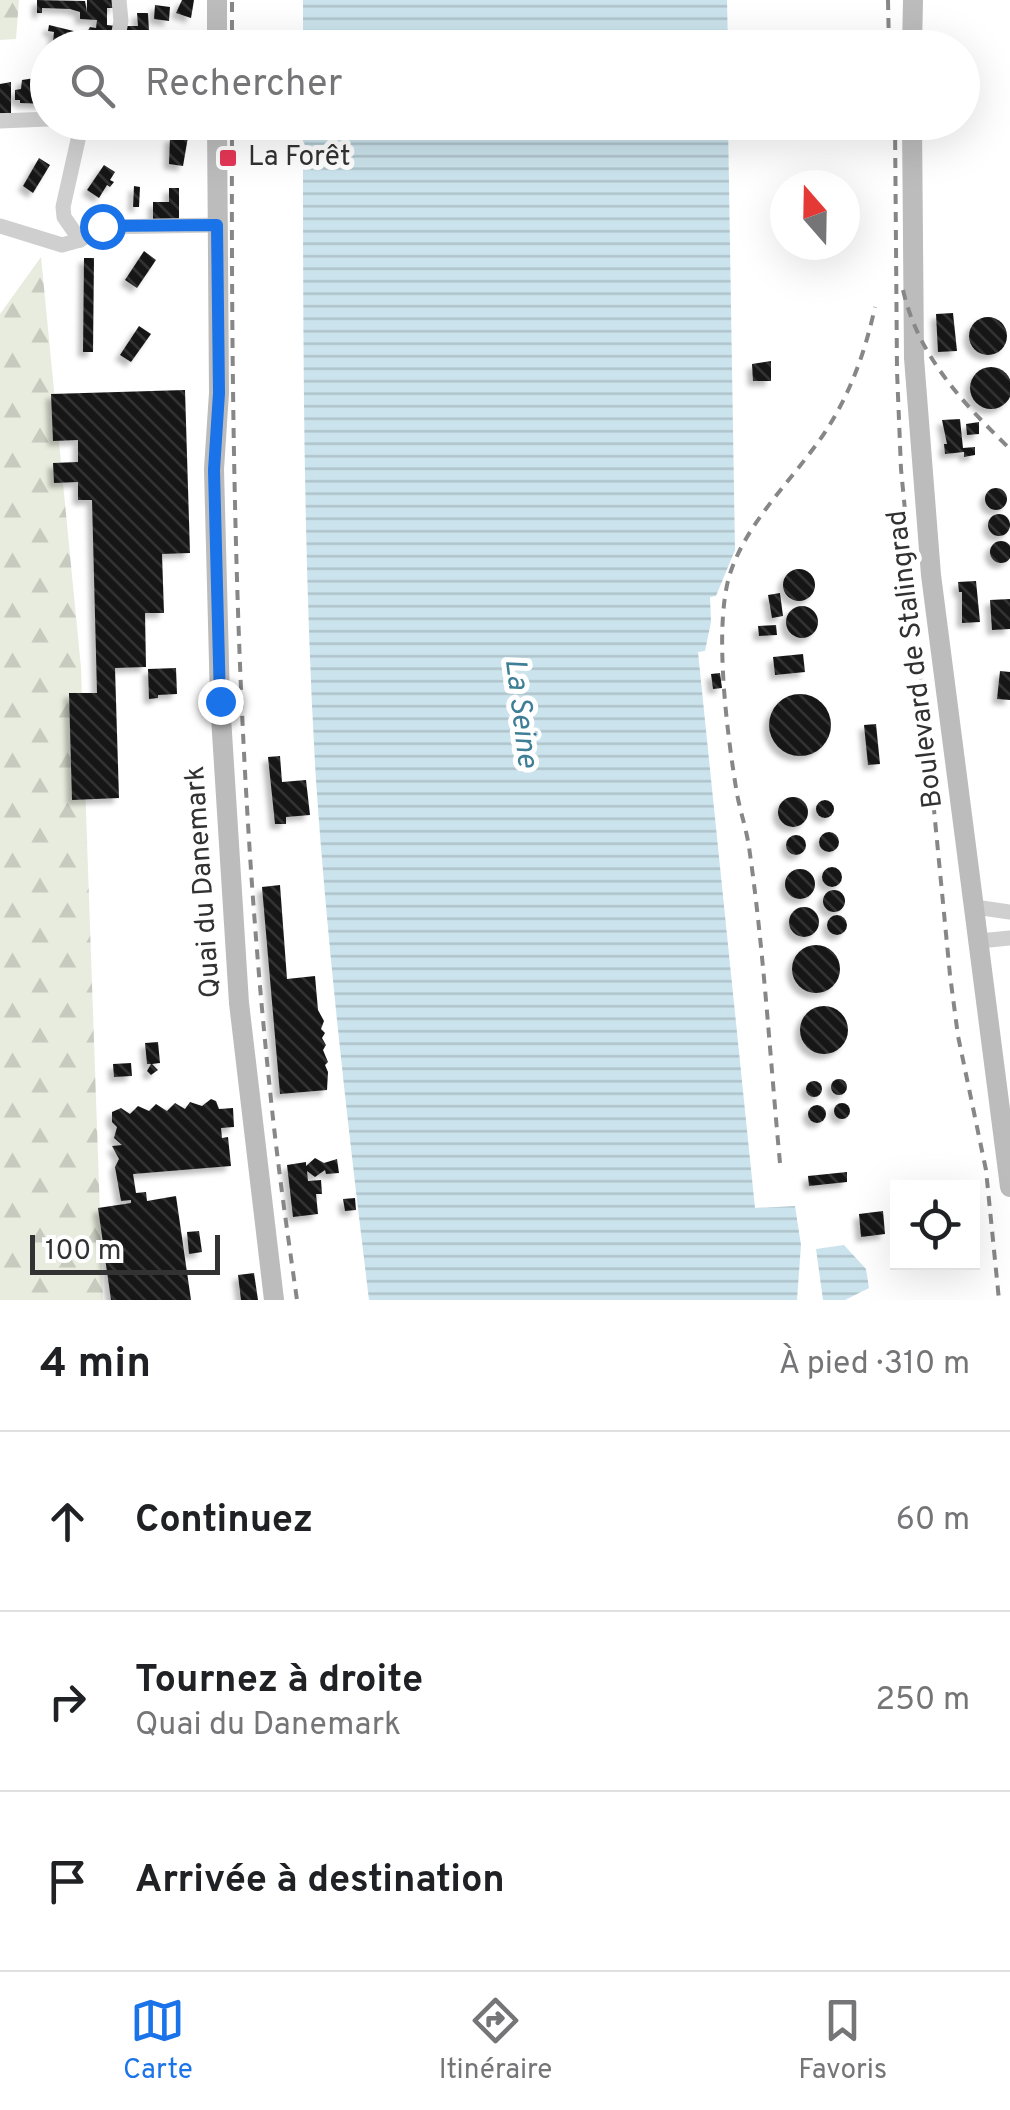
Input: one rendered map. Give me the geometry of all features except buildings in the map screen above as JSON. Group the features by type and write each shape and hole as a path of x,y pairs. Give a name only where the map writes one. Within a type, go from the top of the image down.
{"main road":[{"path":"217,0 217,30"},
{"path":"912,0 912,30"},
{"name":"Quai du Danemark","path":"217,140 219,393 214,470 220,701 240,1004 274,1300"},
{"name":"Boulevard de Stalingrad","path":"912,140 914,358 931,574 1010,1187"}],"street":[{"path":"119,0 119,30"},
{"path":"0,121 30,120"},
{"path":"78,140 63,207 64,216 80,240"},
{"path":"0,226 62,245 80,240 102,226 217,225"},
{"path":"975,907 1010,912"},
{"path":"979,941 1010,938"}],"green space":[{"path":"0,0 19,0 16,39 0,40"},
{"path":"41,257 81,668 103,1300 0,1300 0,314"}],"water":[{"path":"303,0 727,0 728,30 303,30"},
{"name":"La Seine","path":"303,140 728,140 735,550 716,596 710,597 711,622 705,651 698,652 755,1208 795,1206 801,1245 797,1300 369,1300 339,1040 316,781 304,369"},
{"path":"844,1245 866,1269 869,1288 845,1300 823,1300 816,1249"}],"railway":[{"path":"232,0 232,30"},
{"path":"888,0 889,30"},
{"path":"232,140 235,486 243,728 259,969 297,1300"},
{"path":"895,140 901,469 950,975 958,1036 986,1170 999,1300"},
{"path":"903,290 919,336 944,377 1010,449"},
{"path":"780,1163 754,886 726,711 722,625 729,577 736,559 767,508 827,429 860,362 875,307"}],"place":[{"name":"La Forêt","path":"228,158"}],"route":[{"path":"102,226 217,225 219,393 214,470 220,701"}]}
